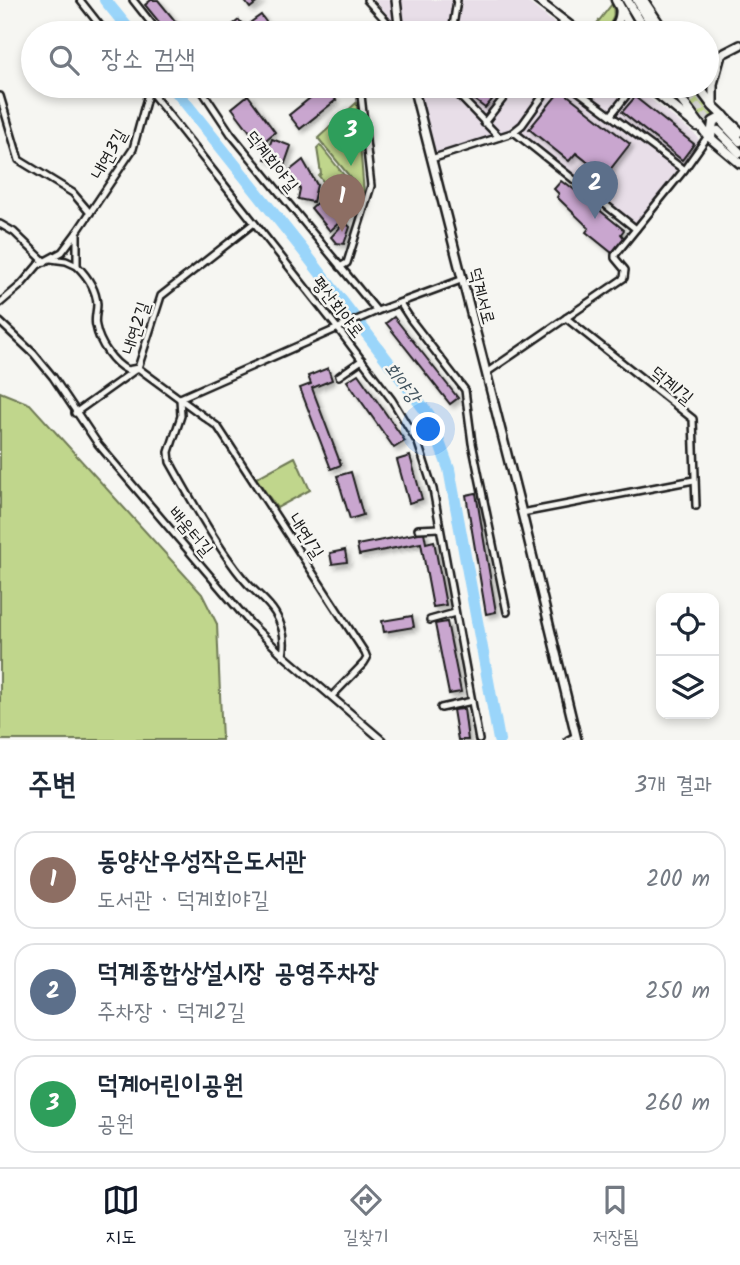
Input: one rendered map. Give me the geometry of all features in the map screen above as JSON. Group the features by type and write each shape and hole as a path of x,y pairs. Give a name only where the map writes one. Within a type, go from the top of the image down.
{"main road":[{"path":"627,0 640,21"},
{"path":"636,0 649,21"},
{"path":"643,0 657,21"},
{"path":"618,4 626,21"},
{"path":"662,98 740,163"},
{"path":"680,98 709,137"},
{"path":"707,98 740,153"},
{"path":"709,137 711,126 719,118 740,141"},
{"path":"722,124 740,132"}],"street":[{"path":"80,0 97,21"},
{"path":"133,0 150,21"},
{"path":"367,0 385,21"},
{"path":"396,0 398,21"},
{"path":"454,21 457,0"},
{"path":"537,0 564,21"},
{"path":"618,4 621,16 618,21"},
{"path":"719,62 721,55 740,45"},
{"path":"0,96 19,160 74,193 90,213"},
{"name":"내연3길","path":"0,303 21,285 38,265 62,252 77,232 132,149 147,98"},
{"name":"평산회야로","path":"158,98 362,360 392,400 418,443 433,489 479,740"},
{"name":"덕계회야길","path":"207,98 231,134 377,311"},
{"path":"340,267 347,263 371,187 361,98"},
{"name":"덕계서로","path":"416,98 522,513 576,738"},
{"path":"461,98 499,137"},
{"path":"484,123 504,98"},
{"path":"431,159 514,132 541,98"},
{"path":"588,98 684,170"},
{"path":"611,115 624,98"},
{"path":"713,98 713,106"},
{"path":"514,132 636,229"},
{"path":"486,373 624,278 625,270 615,258 615,254 709,137"},
{"name":"내연2길","path":"75,413 138,368 161,296 254,223"},
{"path":"0,224 48,260 66,261 84,273 94,290 97,304 96,326 109,353 121,367 127,370 138,368"},
{"path":"77,232 77,266"},
{"path":"283,655 283,631 275,613 251,588 209,533 170,462 169,452 181,416 180,398 377,311 461,280"},
{"path":"400,303 465,390 472,443 507,612"},
{"name":"덕계1길","path":"566,318 692,419 696,506"},
{"name":"배움터길","path":"0,322 34,354 53,377 98,444 235,605 283,655 382,740"},
{"path":"339,376 362,360"},
{"name":"내연1길","path":"138,368 218,427 365,653 367,658 364,663 332,696"},
{"path":"522,513 694,480"},
{"path":"418,529 440,528"},
{"path":"430,620 455,613"},
{"path":"441,708 472,701"},
{"path":"568,740 576,738"}],"shaded area":[{"path":"375,0 525,0 552,21 392,21"},
{"path":"421,98 649,98 697,136 699,142 636,223 512,125 507,131 438,153 434,150"}],"green space":[{"path":"612,4 614,15 612,21 599,21"},
{"path":"683,98 700,98 714,115 704,124"},
{"path":"356,103 357,106 364,194 318,138"},
{"path":"320,145 347,179 331,192 319,176 321,174 317,148"},
{"path":"0,392 30,404 202,594 217,624 222,740 0,740"},
{"path":"295,457 310,490 277,508 256,478"}],"building":[{"path":"151,0 158,0 175,21 158,21 145,5"},
{"path":"244,0 260,0 250,8"},
{"path":"261,15 265,21 252,21"},
{"path":"244,98 250,98 275,132 260,145 232,108"},
{"path":"310,98 336,100 300,129 289,115"},
{"path":"472,98 492,100 485,108"},
{"path":"554,98 571,98 630,144 605,176 576,153 569,161 529,129"},
{"path":"636,98 694,144 682,160 622,112"},
{"path":"272,139 291,146 284,166 265,159"},
{"path":"303,160 317,185 313,202 298,199 300,189 288,172"},
{"path":"561,181 624,230 621,234 624,238 612,253 586,232 589,228 557,197 559,194 554,189"},
{"path":"322,198 341,221 330,231 311,208"},
{"path":"345,222 350,227 344,244 336,243 331,237"},
{"path":"394,317 458,398 450,404 386,323"},
{"path":"328,368 332,380 312,388 341,465 331,469 300,388 311,384 308,376"},
{"path":"358,374 405,441 394,448 347,381"},
{"path":"410,456 422,499 409,503 397,460"},
{"path":"351,472 363,515 350,519 337,476"},
{"path":"476,493 496,612 486,614 466,495"},
{"path":"424,532 426,543 434,541 446,605 433,607 421,543 359,555 357,545"},
{"path":"345,550 347,562 332,564 330,553"},
{"path":"412,616 414,627 384,632 382,621"},
{"path":"447,622 461,692 449,694 435,624"},
{"path":"464,709 468,740 458,740 453,710"}],"waterway":[{"name":"회야강","path":"105,0 122,21"},
{"name":"회야강","path":"182,98 429,415 449,469 499,740"}],"tunnel":[{"path":"691,98 714,127"},
{"path":"702,98 722,122"}],"place":[{"name":"덕계어린이공원","path":"351,166"},
{"name":"덕계종합상설시장 공영주차장","path":"595,219"},
{"name":"동양산우성작은도서관","path":"342,232"}]}
